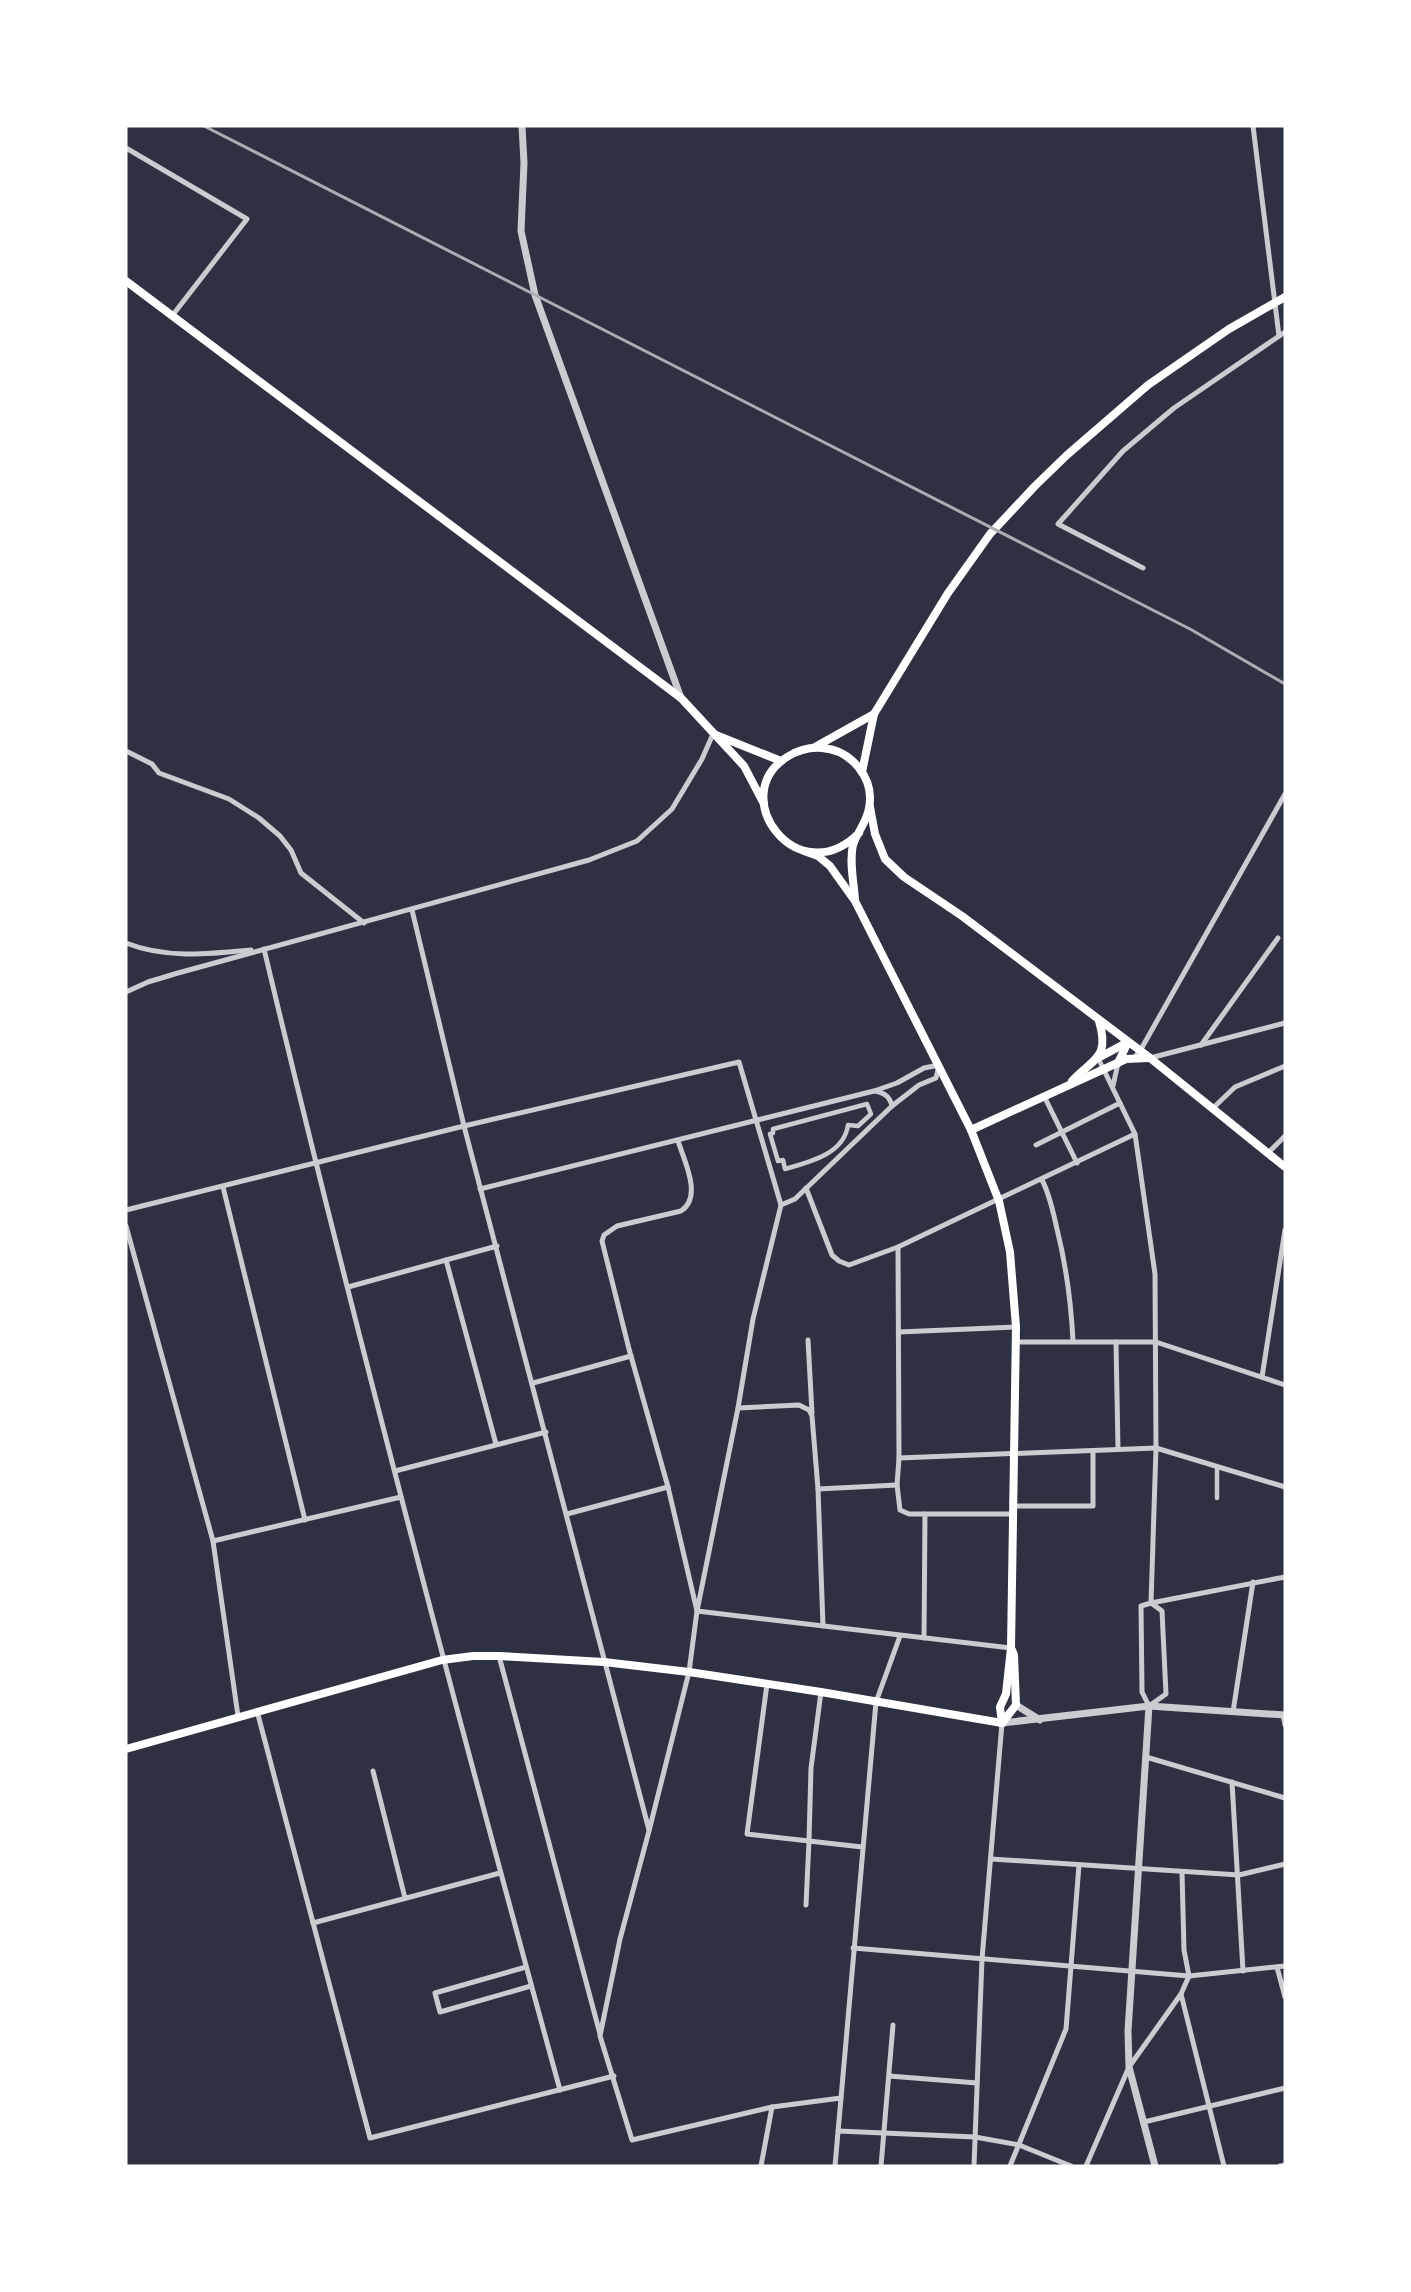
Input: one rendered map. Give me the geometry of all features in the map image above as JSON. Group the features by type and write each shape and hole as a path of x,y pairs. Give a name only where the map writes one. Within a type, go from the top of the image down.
{"main road":[{"path":"126,281 681,698 744,766 764,804 768,820 776,834 789,845 818,856 830,866 855,901 971,1130 999,1201 1010,1252 1016,1326 1011,1648 1006,1694 1000,1707 1002,1723"},
{"path":"862,772 874,714 948,593 976,554 1016,506 1067,455 1148,385 1195,351 1285,297"},
{"path":"764,804 765,788 771,773 782,760 797,751 814,747 874,714"},
{"path":"713,734 782,760"},
{"path":"814,747 828,748 842,753 862,772 869,788 875,834 885,859 904,877 962,916 1150,1058 1285,1167"},
{"path":"855,901 853,846 865,824 870,807"},
{"path":"804,851 820,853 837,849 859,833"},
{"path":"1098,1058 1103,1046 1099,1021"},
{"path":"1071,1083 1098,1058 1128,1042"},
{"path":"1118,1063 1128,1042"},
{"path":"971,1130 1118,1063 1134,1058 1150,1058"},
{"path":"1002,1723 1016,1705 1014,1655 1011,1648"},
{"path":"126,1749 442,1660 472,1656 604,1662 689,1672 1002,1723"}],"street":[{"path":"522,126 524,163 520,231 535,295 681,698"},
{"path":"1143,568 1058,524 1123,451 1174,408 1282,334 1253,126"},
{"path":"126,148 246,219 172,316"},
{"path":"126,992 148,982 589,860 637,841 672,809 702,759 713,734"},
{"path":"126,751 152,764 159,772 209,789 259,818 280,836 291,850 301,873 364,923"},
{"path":"1134,1058 1285,794"},
{"path":"412,910 480,1189 497,1246 650,1831"},
{"path":"1201,1045 1278,938"},
{"path":"126,944 165,953 201,954 264,949"},
{"path":"264,949 315,1164 442,1660 560,2090"},
{"path":"1150,1058 1285,1023"},
{"path":"1098,1058 1136,1134 1155,1274 1156,1448 1151,1603"},
{"path":"126,1210 464,1126 739,1062 781,1205 753,1318 738,1408 697,1611 689,1672 650,1831 620,1939 600,2036"},
{"path":"1113,1088 1118,1063"},
{"path":"480,1189 874,1091 897,1083 924,1068 939,1065 936,1078 919,1085 892,1106 795,1199 781,1205"},
{"path":"1212,1109 1235,1087 1285,1066"},
{"path":"874,1091 883,1093 890,1099 892,1106"},
{"path":"1044,1096 1077,1163"},
{"path":"1036,1145 1120,1103"},
{"path":"867,1104 871,1114 858,1126 848,1125 846,1136 821,1159 785,1169 783,1160 778,1161 770,1134 773,1133 773,1129 867,1104"},
{"path":"806,1188 832,1254 839,1262 849,1265 898,1247 999,1201 1136,1134"},
{"path":"1268,1153 1285,1136"},
{"path":"678,1140 692,1193 687,1207 681,1211 617,1226 604,1235 602,1241 668,1487 697,1611"},
{"path":"1042,1180 1048,1192 1065,1262 1071,1295 1073,1341"},
{"path":"223,1187 305,1520"},
{"path":"126,1226 213,1541 238,1716"},
{"path":"1262,1377 1285,1230"},
{"path":"348,1287 497,1246"},
{"path":"898,1247 899,1458 897,1485 900,1510 909,1514 925,1514 1093,1506 1093,1450"},
{"path":"446,1260 496,1444"},
{"path":"899,1332 1016,1326"},
{"path":"808,1340 818,1489 823,1626"},
{"path":"1015,1342 1156,1342 1285,1385"},
{"path":"1116,1342 1118,1449"},
{"path":"533,1383 631,1356"},
{"path":"738,1408 800,1405 810,1410 812,1416"},
{"path":"395,1471 546,1432"},
{"path":"899,1458 1156,1448 1285,1487"},
{"path":"1217,1468 1217,1498"},
{"path":"818,1489 897,1485"},
{"path":"567,1514 668,1487"},
{"path":"213,1541 400,1497"},
{"path":"924,1638 925,1514"},
{"path":"1155,2166 1129,2067 1128,2031 1149,1706 1142,1692 1141,1606 1285,1577"},
{"path":"1233,1712 1253,1582"},
{"path":"1149,1706 1166,1694 1162,1611 1151,1603"},
{"path":"697,1611 1011,1648"},
{"path":"835,2166 876,1702 900,1636"},
{"path":"499,1656 600,2036 633,2140 772,2107 841,2098"},
{"path":"767,1684 747,1834 862,1847"},
{"path":"806,1905 812,1768 821,1692"},
{"path":"1016,1705 1040,1720"},
{"path":"974,2166 982,1959 1002,1723 1149,1706 1284,1715 1285,1725"},
{"path":"257,1711 370,2138 614,2076"},
{"path":"1146,1757 1285,1798"},
{"path":"373,1771 405,1898"},
{"path":"1232,1782 1243,1971"},
{"path":"991,1859 1239,1875 1285,1864"},
{"path":"1010,2166 1066,2029 1079,1865"},
{"path":"1086,2166 1129,2067 1181,1994 1189,1976 1184,1950 1182,1872"},
{"path":"313,1923 500,1873"},
{"path":"853,1948 1189,1976 1285,1966"},
{"path":"526,1967 435,1993 441,2012 531,1986"},
{"path":"1277,1967 1285,1997"},
{"path":"1181,1994 1224,2166"},
{"path":"880,2166 893,2025"},
{"path":"889,2076 977,2083"},
{"path":"1144,2122 1285,2088"},
{"path":"761,2166 772,2107"},
{"path":"838,2131 975,2138 1020,2145 1071,2166"},
{"path":"1280,2166 1285,2165"}],"railway":[{"path":"204,126 1190,629 1285,684"}]}
